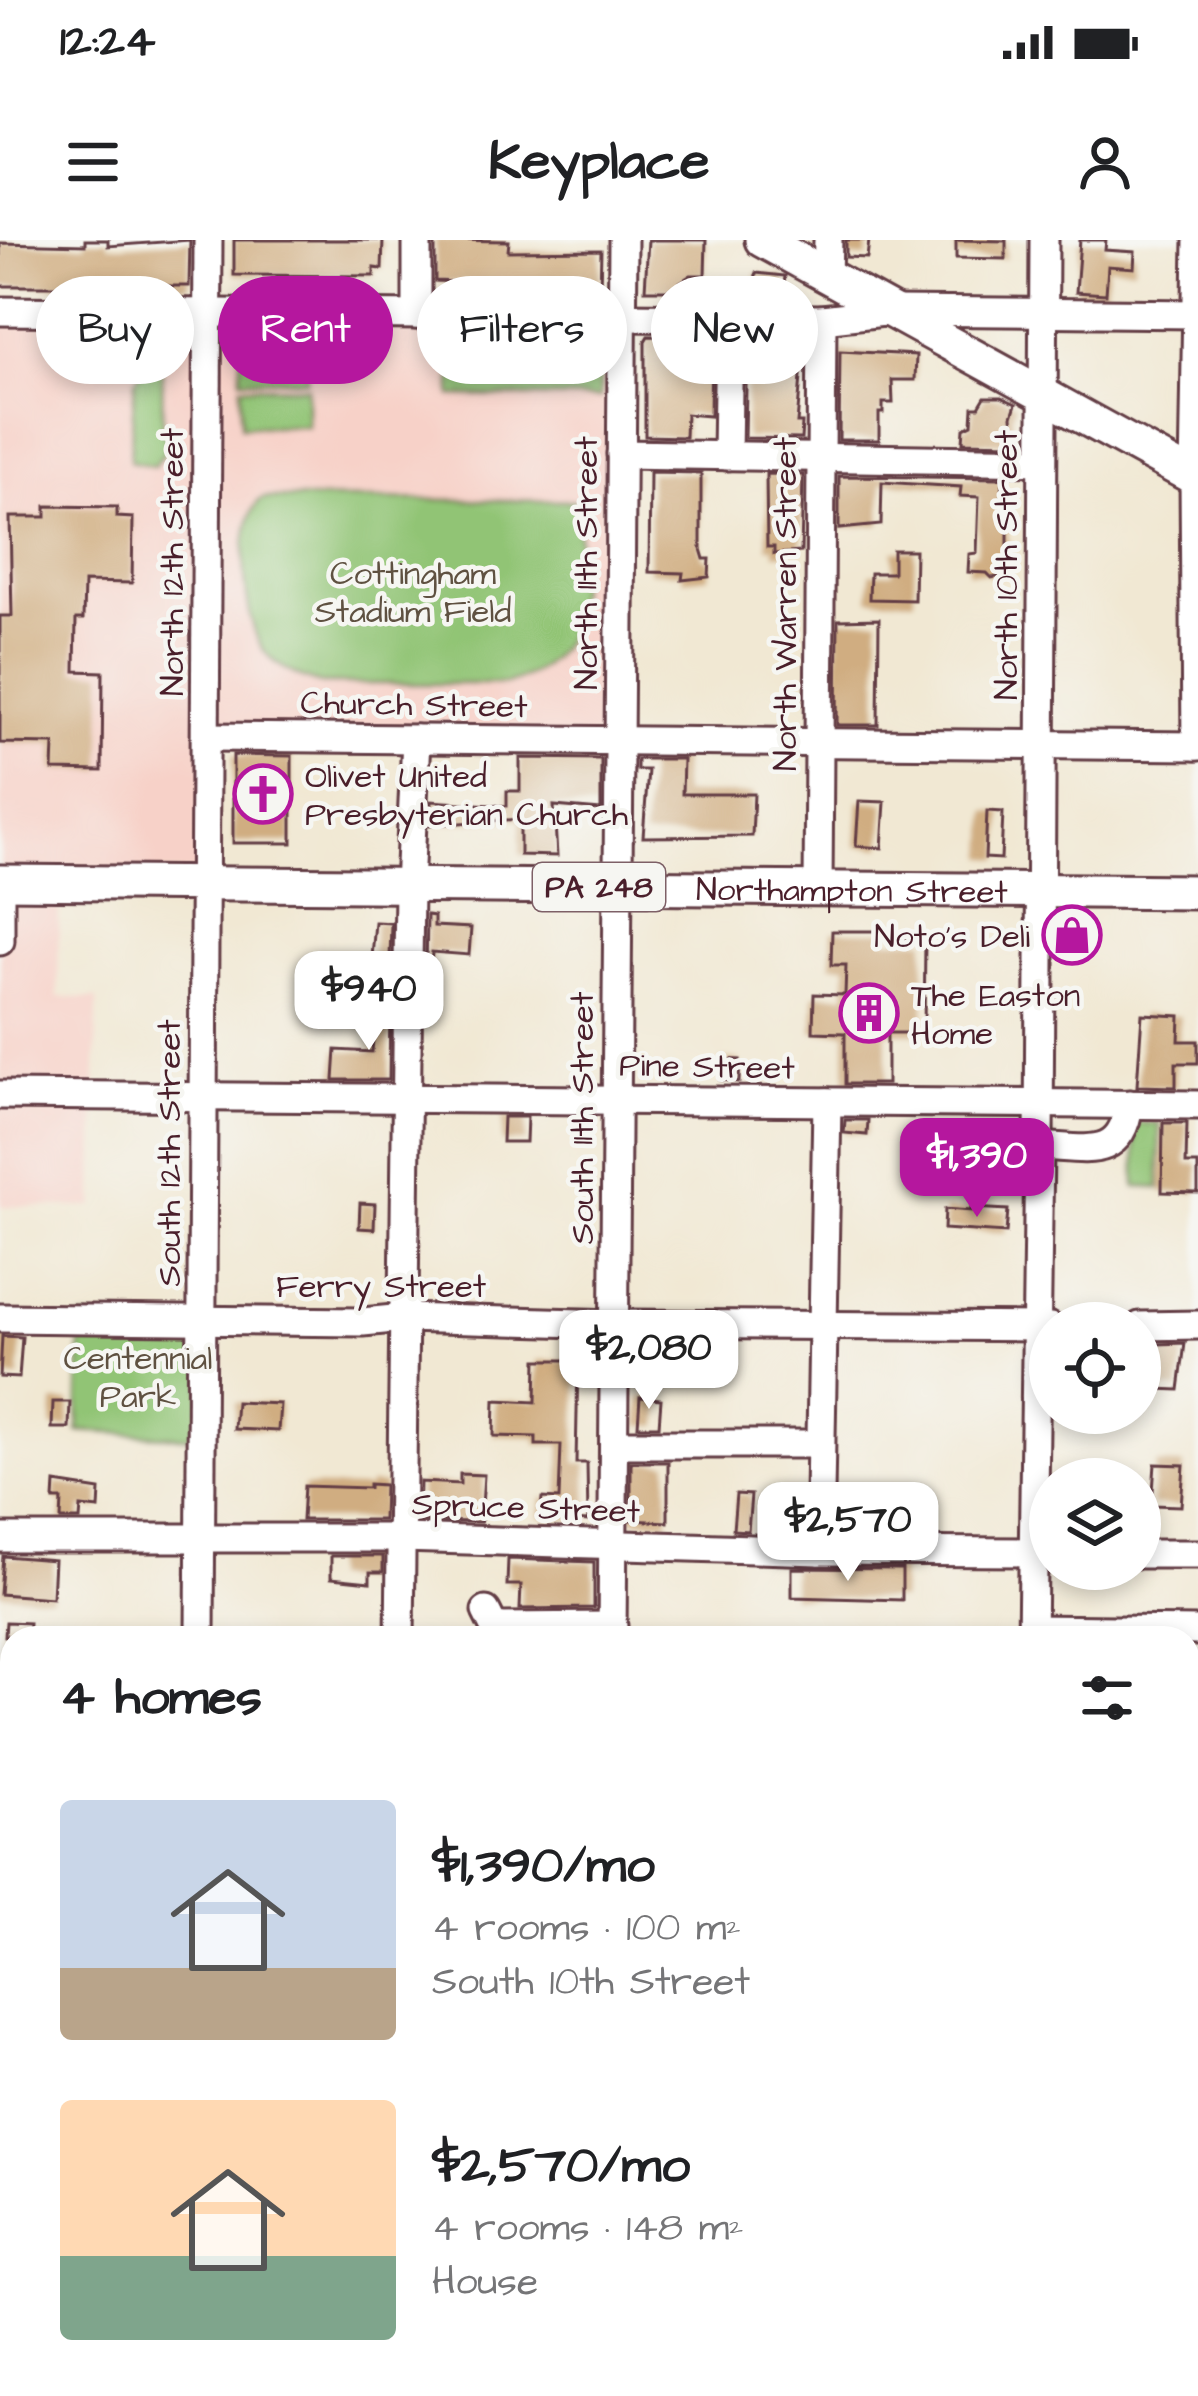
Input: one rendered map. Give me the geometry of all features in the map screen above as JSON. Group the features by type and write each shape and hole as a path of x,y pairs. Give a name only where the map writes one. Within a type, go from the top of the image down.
{"main road":[{"path":"762,240 1196,479"},
{"name":"Northampton Street","path":"0,882 1198,892"}],"street":[{"name":"North 12th Street","path":"206,884 208,240"},
{"path":"417,240 417,276"},
{"name":"North 11th Street","path":"623,240 623,276"},
{"path":"826,276 828,240"},
{"name":"North 10th Street","path":"1043,1302 1039,891 1044,240"},
{"path":"1197,746 1198,240"},
{"path":"0,311 417,316"},
{"path":"818,319 893,311 1198,314"},
{"name":"North Warren Street","path":"818,889 822,319"},
{"name":"North 11th Street","path":"618,887 622,384"},
{"path":"727,456 728,384"},
{"path":"621,454 1042,461"},
{"name":"Church Street","path":"206,737 1197,746"},
{"path":"400,1626 409,886 416,740"},
{"path":"0,882 0,941"},
{"name":"South 12th Street","path":"200,1626 206,884"},
{"name":"South 11th Street","path":"612,1626 618,887"},
{"name":"Pine Street","path":"0,1094 1198,1105"},
{"path":"819,1551 827,1102"},
{"path":"1040,1147 1099,1147 1117,1140 1126,1131 1130,1104"},
{"name":"Ferry Street","path":"0,1318 1029,1327"},
{"path":"1161,1326 1198,1325"},
{"path":"614,1444 820,1444"},
{"name":"Spruce Street","path":"0,1538 402,1538 819,1551 1029,1552"},
{"path":"1161,1554 1198,1554"},
{"name":"North 10th Street","path":"1033,1626 1037,1590"},
{"path":"486,1611 497,1626"}],"shaded area":[{"path":"0,322 36,322 36,384 194,384 194,322 218,322 218,384 393,384 393,323 417,323 417,384 618,384 618,736 206,735 205,872 0,872"},
{"path":"0,901 59,902 58,997 97,999 94,1207 0,1206"}],"green space":[{"path":"135,384 162,384 164,453 154,466 130,461"},
{"path":"452,384 600,384 600,398 452,396"},
{"path":"241,386 307,387 307,426 241,426"},
{"name":"Cottingham Stadium Field","path":"263,498 575,501 579,511 577,591 566,638 533,673 505,684 321,684 298,676 264,651 251,619 245,547 254,509"},
{"path":"1135,1123 1159,1124 1160,1188 1136,1187"},
{"name":"Centennial Park","path":"81,1319 203,1320 202,1438 78,1431"}],"building":[{"path":"85,240 108,240 108,246 190,240 189,276 36,276 36,286 0,286 0,243 85,245"},
{"path":"234,240 383,240 382,269 374,268 374,276 234,275"},
{"path":"435,240 509,241 508,251 601,250 600,276 435,276"},
{"path":"648,240 706,240 705,275 651,276 651,290 645,290"},
{"path":"846,240 869,240 867,258 846,257"},
{"path":"956,240 1006,241 1006,259 956,258"},
{"path":"1080,240 1106,240 1105,250 1135,252 1134,268 1108,266 1106,294 1076,292"},
{"path":"651,336 651,384 710,384 710,416 686,414 685,437 645,436 645,341"},
{"path":"840,351 916,355 915,380 892,380 893,403 883,403 883,413 879,413 879,440 839,440"},
{"path":"746,384 800,384 797,423 802,423 801,439 745,438"},
{"path":"985,397 1016,404 1014,443 963,442 964,428 972,424 973,407 979,407"},
{"path":"650,472 701,473 701,549 704,559 710,559 709,577 682,580 683,573 649,572"},
{"path":"766,474 803,475 801,552 774,554 774,547 767,547"},
{"path":"839,476 1003,478 1001,512 1008,513 1008,551 1013,552 1009,575 992,578 987,573 968,572 969,554 977,553 979,497 960,496 961,487 882,482 881,525 839,529"},
{"path":"46,506 117,507 117,517 133,518 132,583 84,582 83,619 76,619 75,671 103,672 102,771 53,770 54,744 0,743 0,616 12,616 10,517 46,517"},
{"path":"893,550 915,550 914,600 869,599 870,573 893,573"},
{"path":"879,619 878,725 837,725 838,620"},
{"name":"Olivet United Presbyterian Church","path":"233,755 292,756 292,843 233,843"},
{"path":"520,758 601,759 601,810 554,806 557,856 520,855 520,819 430,825 431,801 507,806 507,791 520,791"},
{"path":"637,759 683,759 682,794 754,794 752,836 643,837 648,770 637,770"},
{"path":"859,801 885,802 882,848 856,846"},
{"path":"987,811 1003,812 1001,859 985,858"},
{"path":"427,915 434,916 434,926 471,928 469,955 432,952 430,974 426,974"},
{"path":"375,922 391,923 390,959 372,957"},
{"name":"The Easton Home","path":"832,931 885,931 884,940 925,940 924,1033 887,1033 887,1084 845,1084 845,1033 813,1032 814,994 845,995 846,965 831,965"},
{"path":"376,1000 390,1001 389,1080 334,1080 336,1050 372,1052"},
{"path":"1142,1014 1180,1016 1179,1041 1198,1041 1198,1063 1176,1063 1176,1087 1137,1086"},
{"path":"721,1059 740,1060 739,1082 720,1080"},
{"path":"503,1117 527,1117 526,1142 502,1142"},
{"path":"845,1120 868,1120 867,1135 844,1133"},
{"path":"1163,1123 1187,1123 1186,1164 1198,1164 1198,1193 1162,1192"},
{"path":"360,1203 375,1204 374,1229 359,1228"},
{"path":"945,1209 1008,1210 1006,1233 944,1229"},
{"path":"2,1336 22,1337 19,1378 0,1377"},
{"path":"1185,1343 1179,1390 1161,1389 1161,1344"},
{"path":"537,1360 578,1360 576,1463 587,1463 588,1521 540,1518 542,1498 559,1499 561,1445 536,1445 536,1437 494,1436 495,1400 536,1402"},
{"path":"640,1397 661,1399 659,1426 638,1426"},
{"path":"53,1402 70,1402 69,1428 52,1428"},
{"path":"236,1402 280,1404 278,1431 234,1429"},
{"path":"631,1462 668,1462 668,1522 631,1520"},
{"path":"1161,1464 1184,1465 1181,1506 1161,1505"},
{"path":"460,1474 484,1475 481,1522 419,1521 420,1482 460,1484"},
{"path":"55,1483 100,1490 99,1509 81,1507 80,1520 61,1520 62,1500 54,1500"},
{"path":"369,1484 384,1485 383,1520 302,1520 304,1486 369,1488"},
{"path":"736,1494 751,1495 748,1531 733,1530"},
{"path":"3,1556 54,1560 52,1598 0,1594"},
{"path":"331,1556 383,1556 383,1572 370,1572 370,1582 331,1578"},
{"path":"508,1559 594,1562 594,1608 520,1609 521,1585 507,1585"},
{"path":"792,1568 902,1569 902,1600 792,1597"}],"place":[{"name":"Olivet United Presbyterian Church","path":"263,794"},
{"name":"Noto's Deli","path":"1072,935"},
{"name":"The Easton Home","path":"869,1013"}]}
